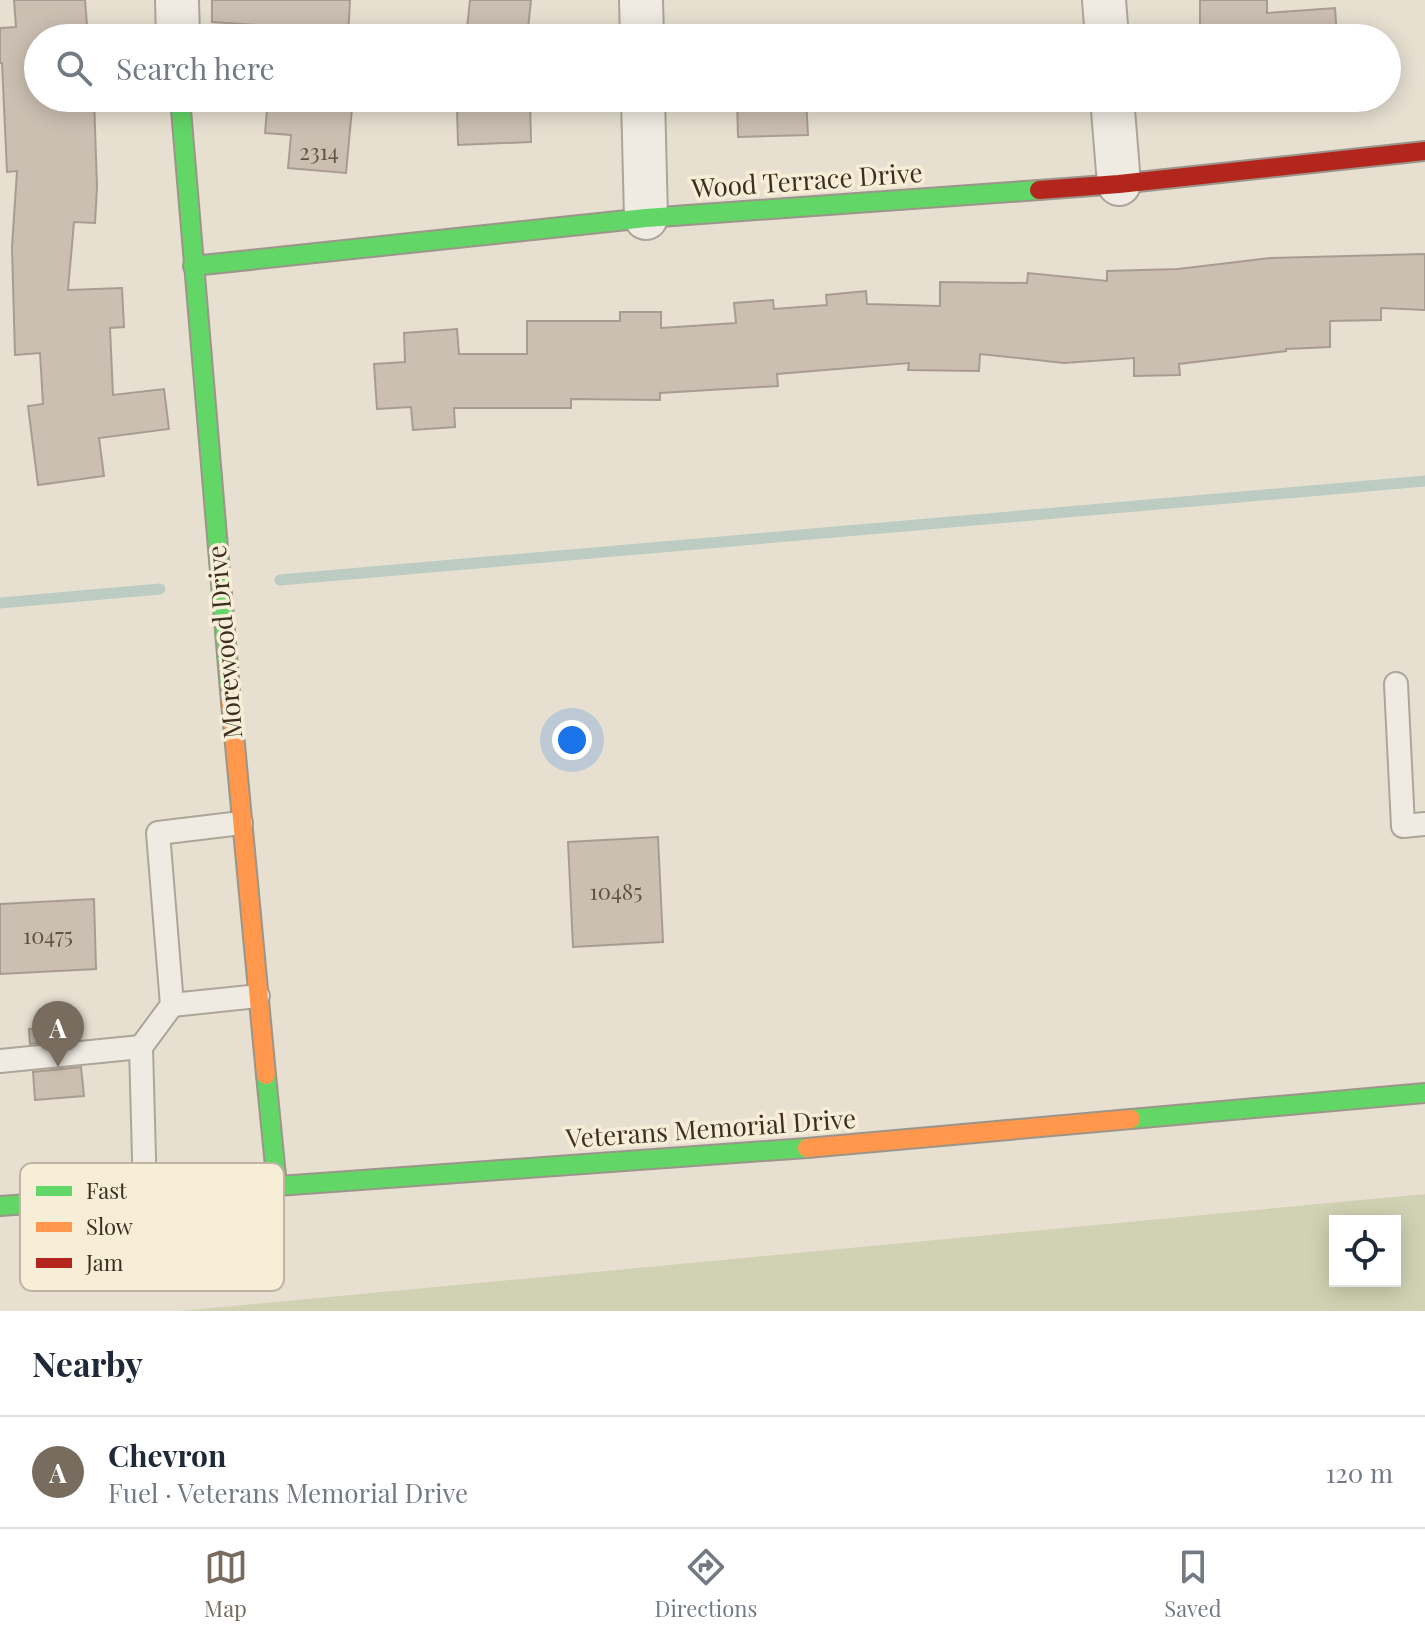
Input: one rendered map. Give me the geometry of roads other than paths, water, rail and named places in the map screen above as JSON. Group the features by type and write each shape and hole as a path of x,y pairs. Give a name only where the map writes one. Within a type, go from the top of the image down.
{"street":[{"path":"177,0 178,24"},
{"path":"641,0 642,24"},
{"path":"1104,0 1106,24"},
{"name":"Morewood Drive","path":"181,112 241,823 275,1163"},
{"path":"643,112 646,218"},
{"path":"1113,112 1119,184"},
{"name":"Wood Terrace Drive","path":"193,266 646,218 1119,184 1425,151"},
{"name":"Veterans Memorial Drive","path":"284,1186 762,1152 1425,1093"},
{"name":"Veterans Memorial Drive","path":"0,1206 20,1204"}],"lane":[{"path":"1396,684 1403,826 1425,824"},
{"path":"144,1163 141,1047 172,1005 158,833 241,823"},
{"path":"172,1005 258,996"},
{"path":"0,1061 141,1047"}],"waterway":[{"path":"280,580 1425,481"},
{"path":"0,603 160,589"}],"place":[{"name":"Chevron","path":"58,1067"}]}
